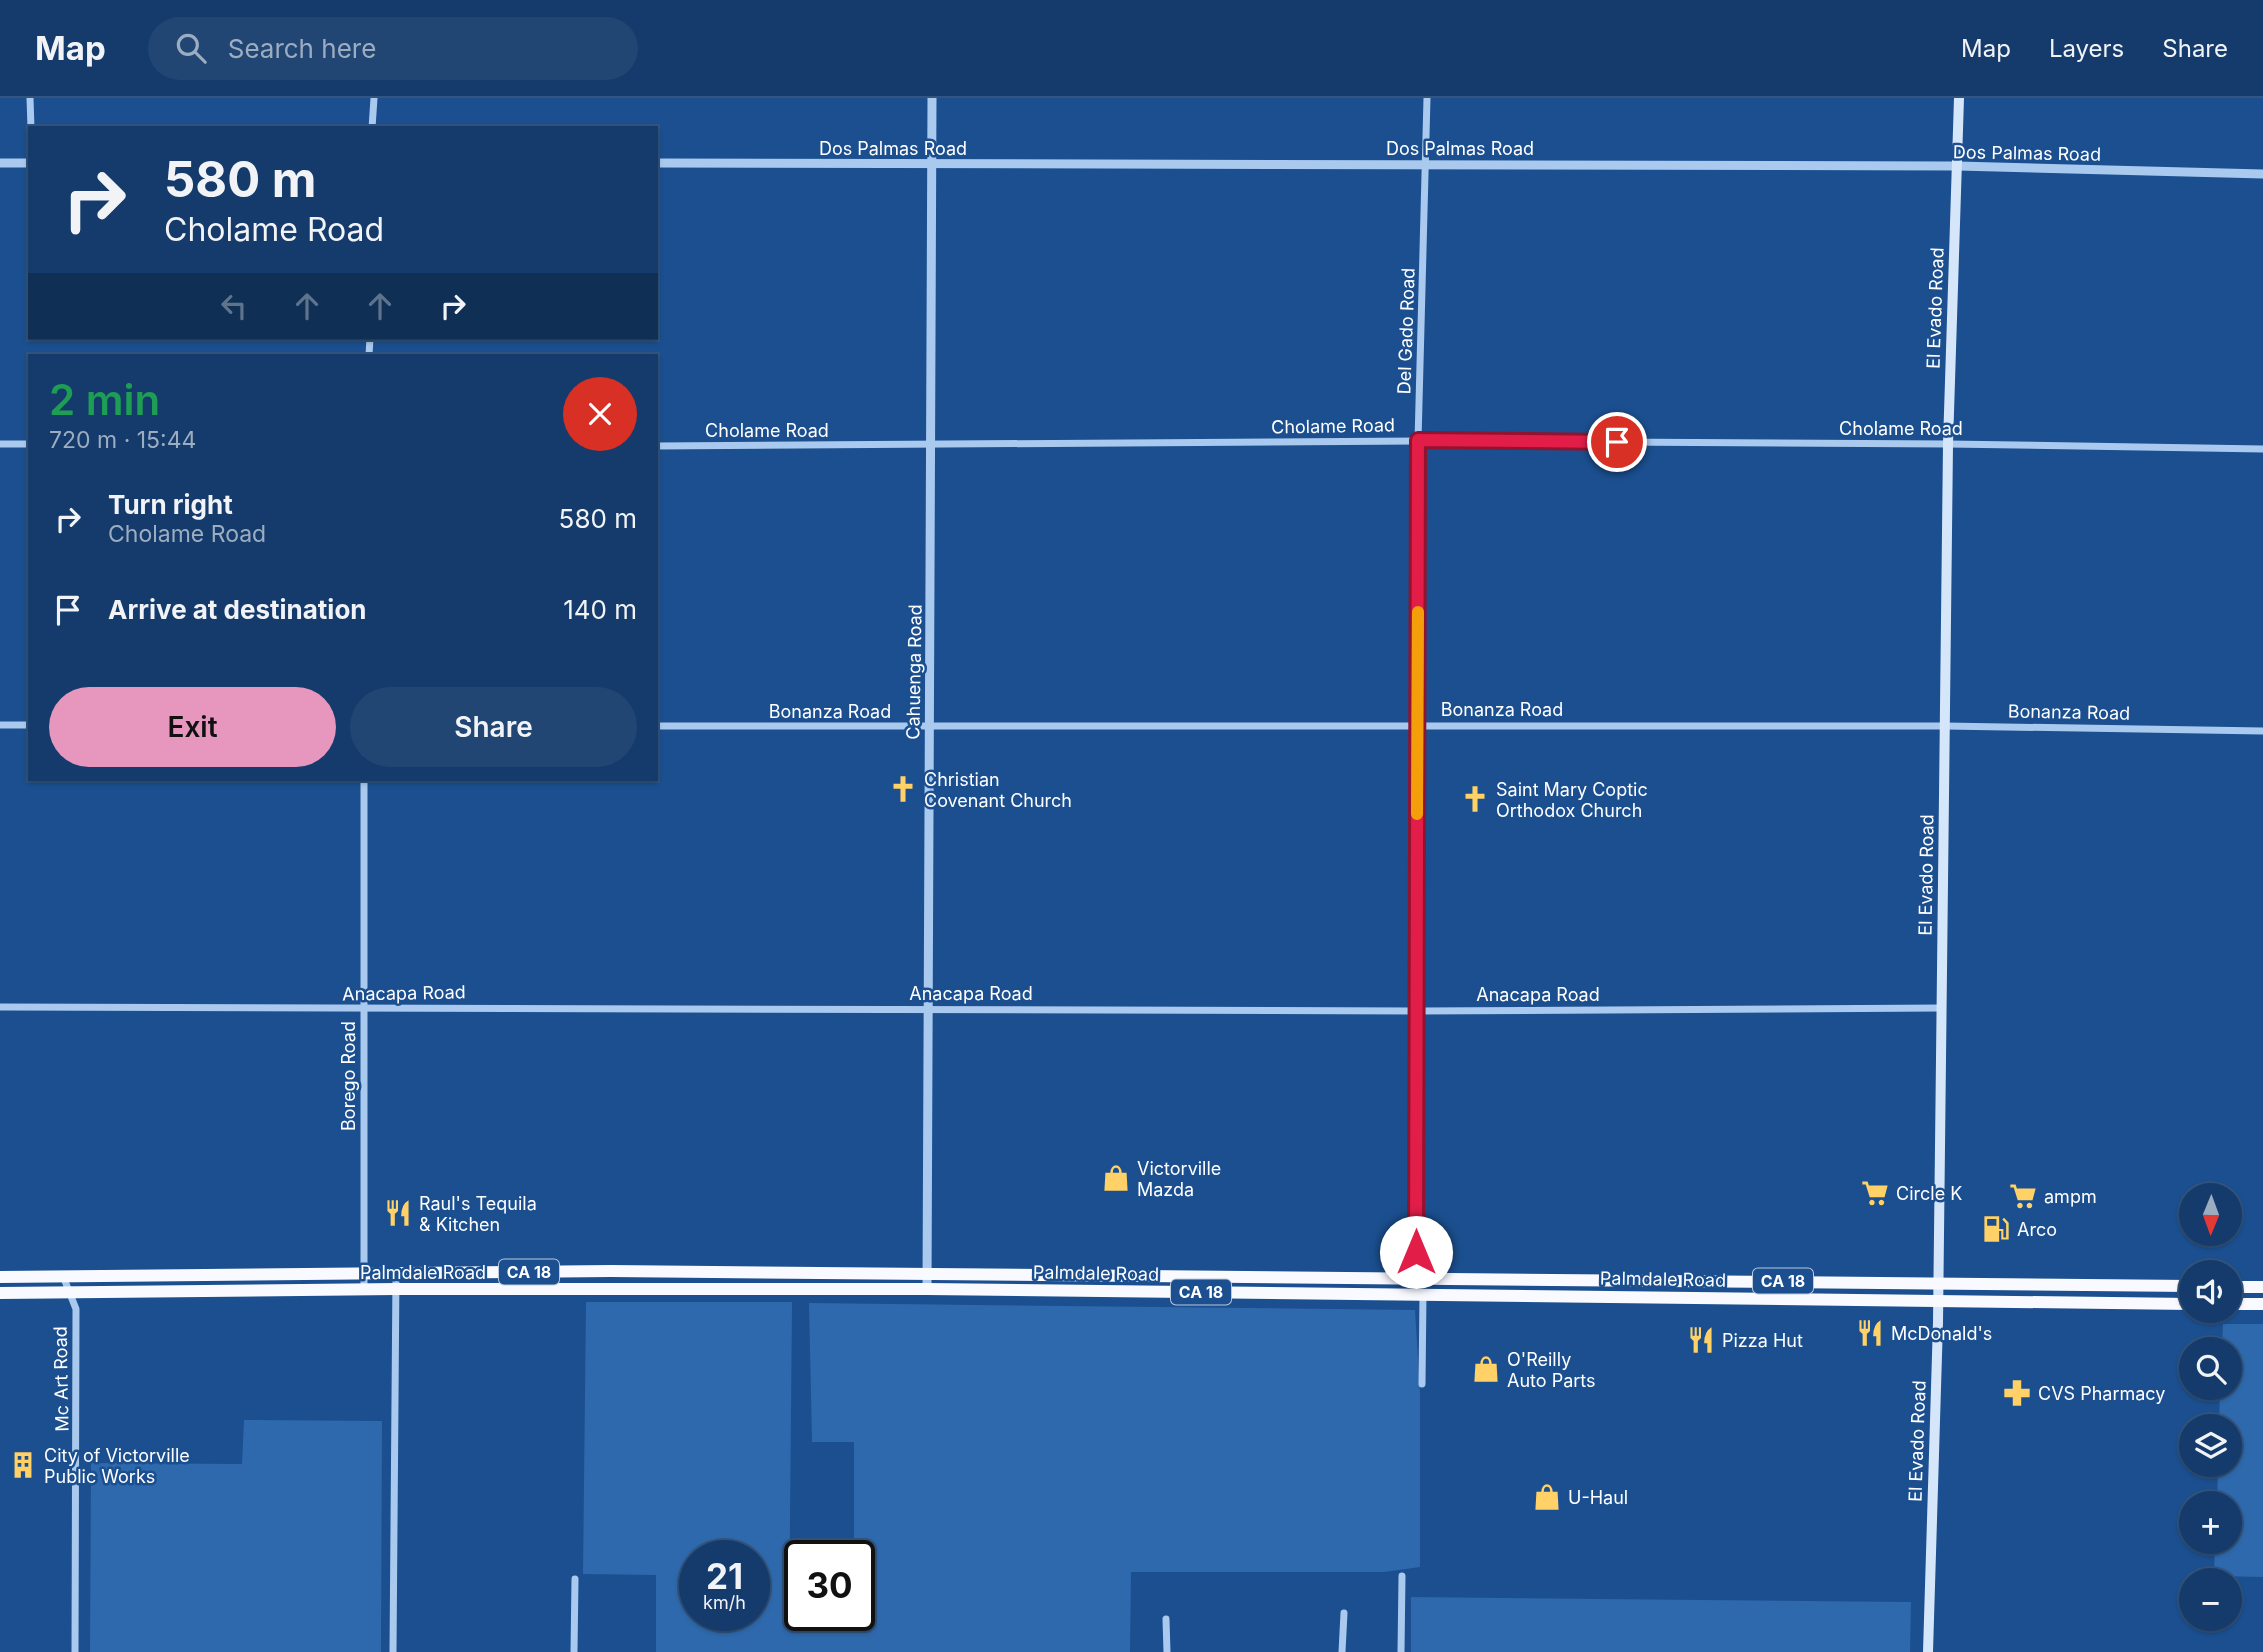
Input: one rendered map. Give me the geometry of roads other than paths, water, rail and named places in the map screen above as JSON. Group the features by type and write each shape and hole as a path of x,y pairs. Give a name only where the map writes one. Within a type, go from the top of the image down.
{"highway":[{"name":"Palmdale Road","path":"0,1277 396,1273 927,1273 2179,1286"},
{"path":"2098,1303 2113,1296 2156,1296 2166,1286"},
{"path":"2242,1287 2263,1287"},
{"name":"Palmdale Road","path":"0,1293 396,1289 927,1289 2179,1304"},
{"path":"2242,1304 2263,1304"}],"main road":[{"name":"El Evado Road","path":"1928,1652 1938,1301 1948,444 1959,98"}],"street":[{"path":"30,98 31,126"},
{"path":"372,126 374,98"},
{"name":"Cahuenga Road","path":"927,1289 932,98"},
{"name":"Del Gado Road","path":"1415,1279 1418,440 1427,98"},
{"path":"0,163 28,163"},
{"name":"Dos Palmas Road","path":"658,163 1958,166 2263,174"},
{"name":"Cholame Road","path":"658,446 931,446 1418,440 2263,449"},
{"path":"0,444 28,444"},
{"path":"0,725 28,725"},
{"name":"Bonanza Road","path":"658,726 1945,726 2263,731"},
{"name":"Borego Road","path":"364,781 364,1290"},
{"name":"Anacapa Road","path":"0,1007 1417,1011 1942,1007"},
{"path":"393,1652 396,1273"},
{"name":"Mc Art Road","path":"63,1276 76,1309 78,1388 75,1652"},
{"path":"1422,1384 1423,1294"},
{"path":"1401,1652 1402,1576"},
{"path":"574,1652 575,1579"},
{"path":"1342,1652 1345,1613"},
{"path":"1166,1619 1167,1652"}],"place":[{"name":"Christian Covenant Church","path":"903,789"},
{"name":"Saint Mary Coptic Orthodox Church","path":"1475,799"},
{"name":"Victorville Mazda","path":"1116,1178"},
{"name":"Circle K","path":"1875,1193"},
{"name":"ampm","path":"2023,1196"},
{"name":"Raul's Tequila & Kitchen","path":"398,1213"},
{"name":"Arco","path":"1996,1229"},
{"name":"McDonald's","path":"1870,1333"},
{"name":"Pizza Hut","path":"1701,1340"},
{"name":"O'Reilly Auto Parts","path":"1486,1369"},
{"name":"CVS Pharmacy","path":"2017,1393"},
{"name":"City of Victorville Public Works","path":"23,1465"},
{"name":"U-Haul","path":"1547,1497"}]}
